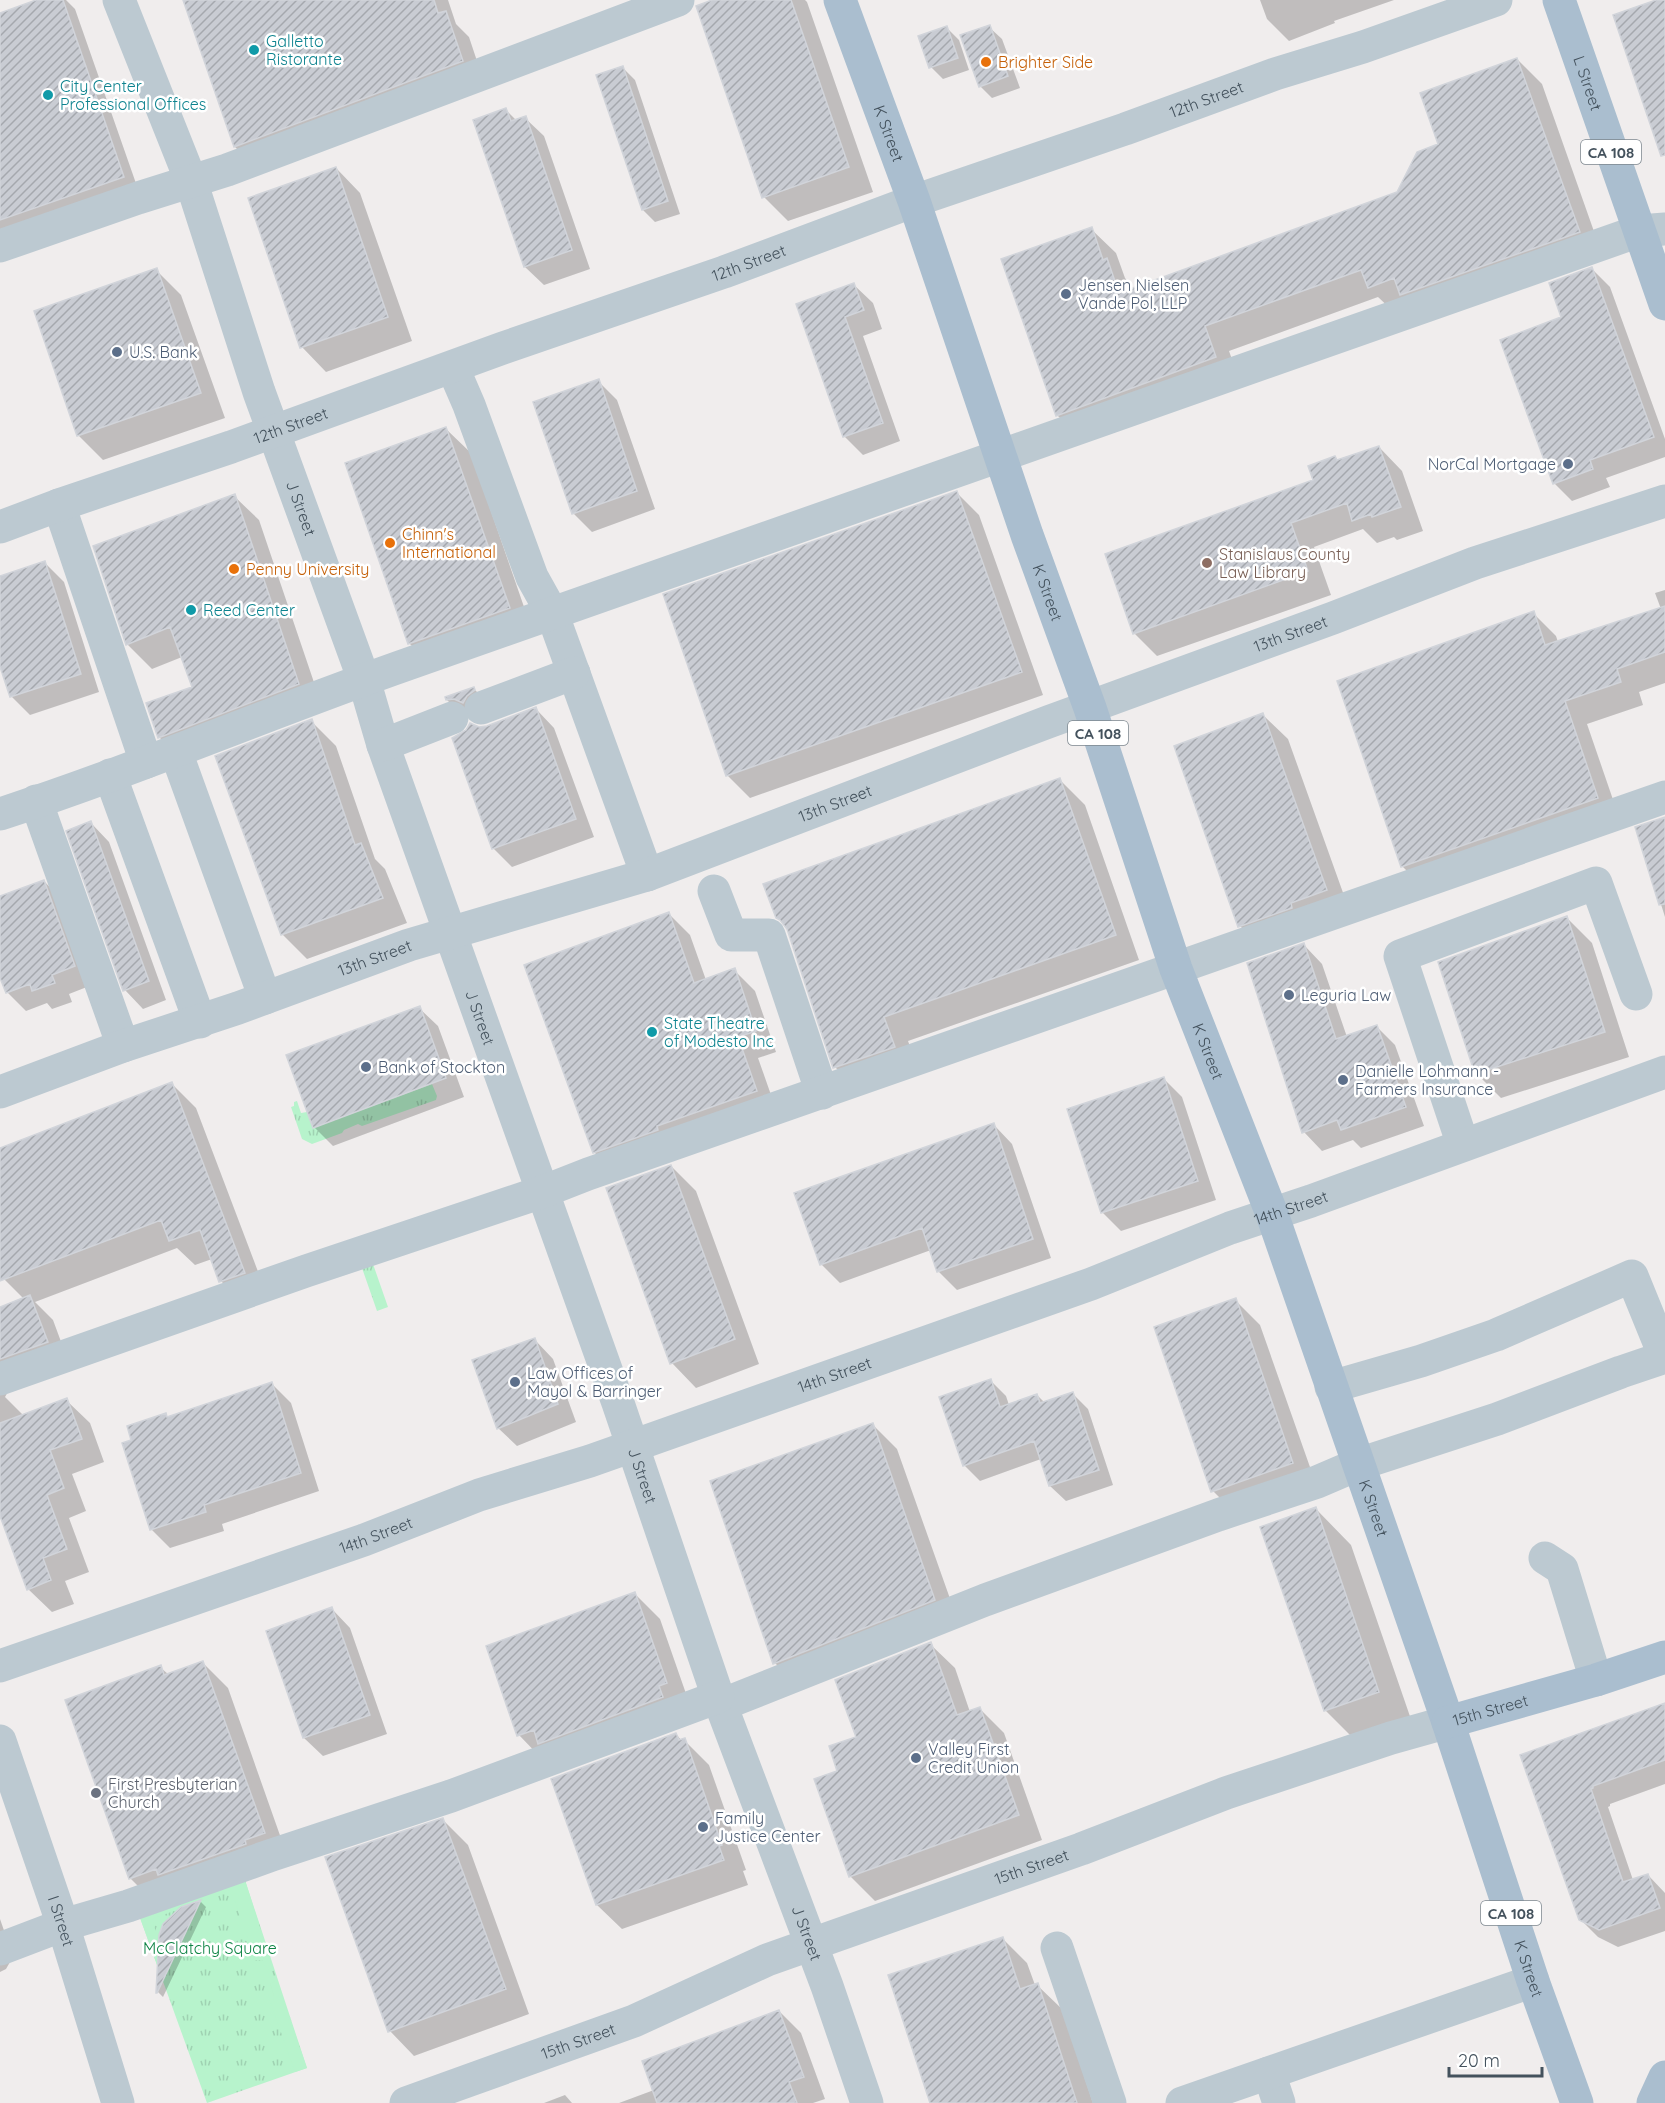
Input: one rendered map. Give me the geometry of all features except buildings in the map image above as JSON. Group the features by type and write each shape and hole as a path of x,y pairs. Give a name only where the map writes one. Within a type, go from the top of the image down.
{"main road":[{"name":"K Street","path":"840,0 914,201 1000,456 1090,708 1176,969 1272,1214 1448,1722 1533,1981 1577,2103"},
{"name":"L Street","path":"1559,0 1652,230 1665,304"},
{"name":"15th Street","path":"1448,1722 1596,1680 1665,1657"},
{"path":"1653,2103 1665,2077"}],"street":[{"name":"J Street","path":"119,0 191,181 273,431 364,680 383,745 543,1192 719,1701 811,1945 867,2103"},
{"path":"0,246 227,170 678,0"},
{"name":"12th Street","path":"0,527 724,272 914,201 1125,129 1275,74 1364,47 1496,0"},
{"path":"0,814 176,752 316,696 1652,230"},
{"path":"453,368 469,405 532,577 552,613 647,875"},
{"name":"13th Street","path":"0,1092 409,945 647,875 1475,563 1665,501"},
{"path":"59,505 146,762"},
{"path":"383,745 574,673"},
{"path":"176,752 265,998"},
{"path":"110,775 200,1022"},
{"path":"0,1379 317,1267 543,1192 588,1174 1665,797"},
{"path":"36,801 123,1046"},
{"path":"1463,1145 1400,956 1596,883 1636,994"},
{"path":"714,891 731,935 769,935 822,1093"},
{"name":"14th Street","path":"0,1666 364,1540 479,1495 632,1447 677,1429 1091,1284 1230,1228 1665,1072"},
{"path":"0,1948 451,1796 719,1701 985,1599 1317,1482 1359,1464 1497,1419 1665,1357 1632,1275 1496,1335 1421,1361 1331,1387"},
{"path":"1545,1558 1562,1569 1596,1680"},
{"name":"15th Street","path":"406,2103 634,2021 767,1960 1081,1849 1226,1793 1390,1738 1448,1722"},
{"name":"I Street","path":"0,1741 63,1925 118,2103"},
{"path":"1057,1948 1110,2103"},
{"path":"1182,2103 1274,2088 1533,1981"}],"green space":[{"path":"432,1084 437,1096 436,1100 362,1126 358,1124 342,1133 312,1144 302,1139 291,1107 297,1101 301,1113 307,1112 313,1128"},
{"path":"373,1264 388,1307 377,1311 362,1268"},
{"name":"McClatchy Square","path":"244,1877 307,2068 207,2103 139,1915"},
{"path":"244,1877 273,1968 266,1970 262,1960 255,1960 231,1890 152,1919 166,1965 161,1976 139,1915"},
{"path":"277,1981 307,2068 295,2072 269,1998 274,1996 270,1983"}],"place":[{"name":"Galletto Ristorante","path":"254,50"},
{"name":"Brighter Side","path":"986,62"},
{"name":"City Center Professional Offices","path":"48,95"},
{"name":"Jensen Nielsen Vande Pol, LLP","path":"1066,294"},
{"name":"U.S. Bank","path":"117,352"},
{"name":"NorCal Mortgage","path":"1568,464"},
{"name":"Chinn's International","path":"390,543"},
{"name":"Stanislaus County Law Library","path":"1207,563"},
{"name":"Penny University","path":"234,569"},
{"name":"Reed Center","path":"191,610"},
{"name":"Leguria Law","path":"1289,995"},
{"name":"State Theatre of Modesto Inc","path":"652,1032"},
{"name":"Bank of Stockton","path":"366,1067"},
{"name":"Danielle Lohmann - Farmers Insurance","path":"1343,1080"},
{"name":"Law Offices of Mayol & Barringer","path":"515,1382"},
{"name":"Valley First Credit Union","path":"916,1758"},
{"name":"First Presbyterian Church","path":"96,1793"},
{"name":"Family Justice Center","path":"703,1827"}]}
